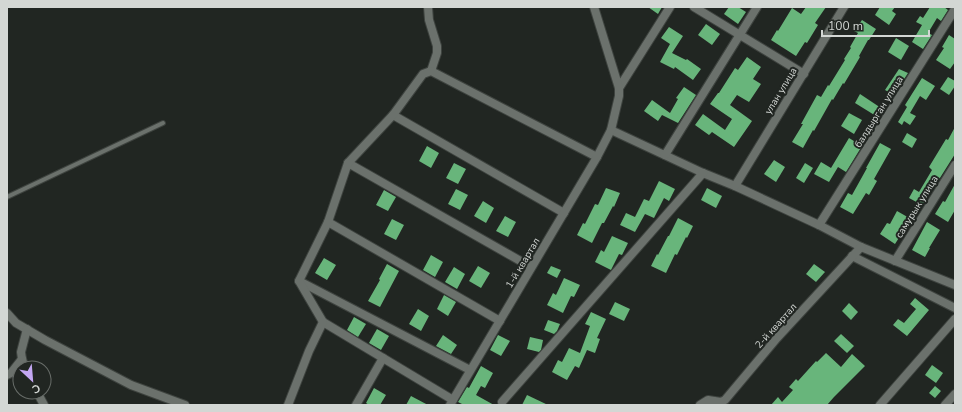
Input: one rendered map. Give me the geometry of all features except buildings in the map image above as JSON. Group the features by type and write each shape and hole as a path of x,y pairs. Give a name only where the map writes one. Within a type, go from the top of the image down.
{"street":[{"path":"428,7 429,20 437,46 437,53 431,71"},
{"path":"594,7 619,88"},
{"path":"619,88 670,7"},
{"path":"694,7 804,74"},
{"path":"665,155 757,7"},
{"name":"улан улица","path":"735,186 844,7"},
{"name":"балдырган улица","path":"819,225 955,9"},
{"path":"299,281 328,222 348,163 393,115 423,74 431,71 597,157"},
{"name":"1-й квартал","path":"451,403 597,157 611,130 619,96 619,88"},
{"path":"393,115 564,213"},
{"path":"611,130 819,225 861,247 955,285"},
{"path":"348,163 531,268"},
{"name":"самурык улица","path":"895,261 955,165"},
{"path":"502,402 703,172"},
{"path":"328,222 500,321"},
{"name":"2-й квартал","path":"700,405 708,400 721,402 725,400 777,338 861,247"},
{"path":"852,256 955,308"},
{"path":"299,281 323,322 383,358 451,403"},
{"path":"299,281 470,370"},
{"path":"7,313 16,323 131,385 184,405"},
{"path":"880,405 955,319"},
{"path":"288,405 309,351 323,322"},
{"path":"7,375 11,373 22,359 21,352 27,329"},
{"path":"356,405 383,358"},
{"path":"945,405 955,394"}],"lane":[{"path":"7,197 163,123"}]}
